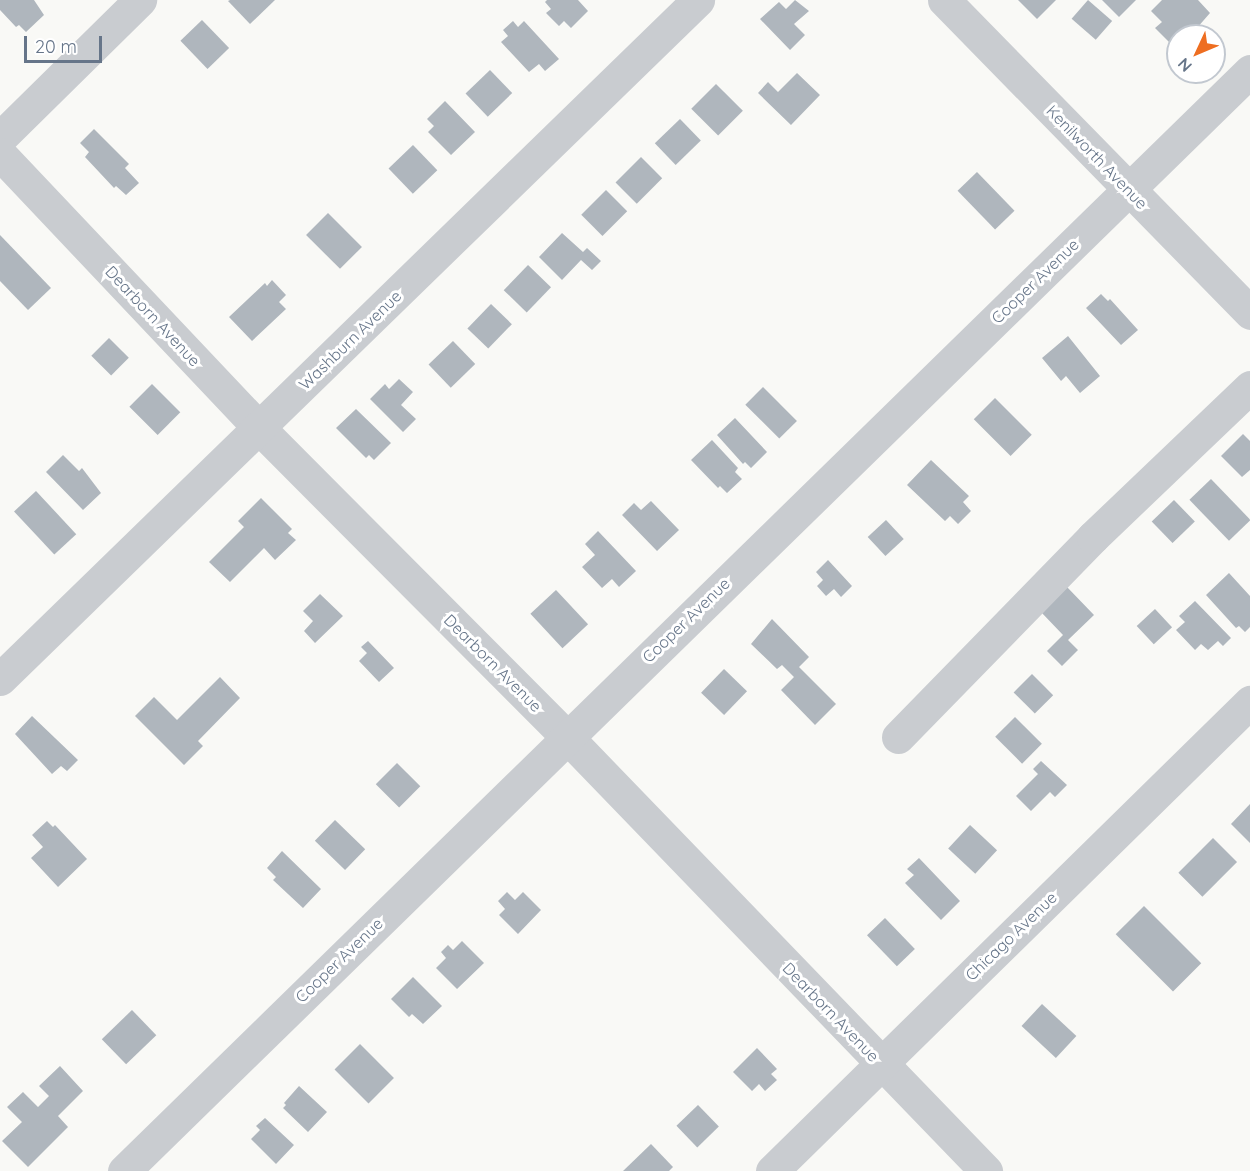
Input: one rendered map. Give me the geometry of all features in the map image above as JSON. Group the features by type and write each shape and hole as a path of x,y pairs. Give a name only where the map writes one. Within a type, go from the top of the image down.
{"street":[{"path":"0,138 140,0"},
{"name":"Washburn Avenue","path":"0,679 698,0"},
{"name":"Kenilworth Avenue","path":"944,0 1250,313"},
{"name":"Cooper Avenue","path":"124,1171 566,736 1250,71"},
{"name":"Dearborn Avenue","path":"0,154 259,428 566,736 986,1171"},
{"path":"898,737 1093,537 1250,387"},
{"name":"Chicago Avenue","path":"772,1171 1250,702"}],"building":[{"path":"0,0 34,0 44,15 26,32 19,25 16,27 0,10"},
{"path":"275,0 250,24 228,1"},
{"path":"547,0 578,0 588,11 571,28 564,21 559,26 546,13 551,9 545,2"},
{"path":"795,0 809,11 794,24 805,35 790,50 760,19 779,2 786,9"},
{"path":"1018,0 1056,0 1037,19"},
{"path":"1088,0 1112,21 1096,40 1072,19"},
{"path":"1102,0 1136,0 1119,17"},
{"path":"1162,0 1198,0 1210,13 1200,24 1166,24 1166,39 1155,28 1162,22 1151,11"},
{"path":"202,20 229,48 208,69 180,41"},
{"path":"513,21 518,27 524,21 559,59 545,71 539,64 529,72 501,42 508,36 503,30"},
{"path":"490,70 512,93 488,117 466,94"},
{"path":"797,73 820,95 791,125 758,93 768,82 778,92"},
{"path":"716,84 743,111 718,136 691,109"},
{"path":"445,101 475,132 451,155 428,132 434,126 427,119"},
{"path":"680,119 701,141 676,165 655,143"},
{"path":"94,129 129,164 125,168 139,183 126,195 116,186 114,188 85,157 89,152 80,143"},
{"path":"413,145 437,170 413,194 389,169"},
{"path":"641,157 662,178 637,204 616,182"},
{"path":"977,172 1015,211 995,230 958,191"},
{"path":"606,190 627,211 602,236 581,215"},
{"path":"328,213 362,247 340,269 306,235"},
{"path":"562,233 583,252 587,248 601,261 592,270 581,260 562,280 539,257"},
{"path":"0,235 51,288 28,310 0,281"},
{"path":"528,265 551,287 527,312 504,290"},
{"path":"272,280 286,295 279,302 286,309 252,341 229,317 265,283 267,286"},
{"path":"1101,294 1108,301 1110,299 1138,330 1121,345 1086,308"},
{"path":"491,304 512,324 488,349 467,328"},
{"path":"1068,336 1100,376 1080,393 1066,376 1061,381 1042,358"},
{"path":"109,338 129,358 111,375 91,356"},
{"path":"453,341 475,364 451,388 429,365"},
{"path":"399,379 413,392 401,405 416,419 403,432 370,399 385,384 389,389"},
{"path":"152,384 180,412 158,435 129,407"},
{"path":"763,387 797,421 779,439 745,405"},
{"path":"995,398 1032,435 1011,456 974,419"},
{"path":"356,409 391,443 374,460 369,455 366,458 336,428"},
{"path":"735,418 767,452 751,468 745,462 743,464 717,435"},
{"path":"1243,434 1250,441 1250,470 1242,477 1221,456"},
{"path":"712,440 738,468 735,472 742,479 727,493 720,486 718,488 691,460"},
{"path":"63,455 79,471 82,468 101,493 83,510 46,472"},
{"path":"931,460 969,496 963,502 971,511 958,524 950,516 945,521 907,485"},
{"path":"1211,479 1250,519 1229,541 1189,500"},
{"path":"36,491 76,534 54,555 14,511"},
{"path":"261,498 292,529 288,533 296,540 275,560 264,548 230,582 209,562 244,527 238,521"},
{"path":"1174,500 1195,522 1173,543 1152,522"},
{"path":"651,501 679,530 657,551 622,515 634,503 641,510"},
{"path":"886,520 904,539 885,556 868,537"},
{"path":"598,531 636,571 619,587 612,579 602,588 582,567 595,555 585,544"},
{"path":"828,560 852,586 841,597 834,589 826,596 817,586 823,580 816,572"},
{"path":"1229,573 1250,596 1250,627 1245,632 1239,626 1236,628 1206,595"},
{"path":"1067,587 1094,615 1068,640 1078,650 1062,666 1047,651 1063,635 1041,612"},
{"path":"556,590 588,624 562,648 530,614"},
{"path":"320,594 343,616 315,643 304,631 313,621 303,611"},
{"path":"1195,601 1231,638 1223,646 1218,641 1208,650 1201,644 1195,650 1176,630 1185,622 1179,616"},
{"path":"1155,609 1172,627 1154,644 1137,626"},
{"path":"772,619 809,657 799,667 836,704 815,725 781,690 794,677 782,665 777,669 751,644"},
{"path":"368,641 394,668 379,682 359,661 367,653 361,647"},
{"path":"724,669 747,691 724,715 701,693"},
{"path":"1032,674 1053,695 1035,714 1014,692"},
{"path":"220,677 240,698 198,741 203,746 184,765 135,716 154,697 177,720"},
{"path":"32,716 78,760 67,771 61,766 52,774 15,734"},
{"path":"1015,717 1042,744 1022,764 995,737"},
{"path":"1041,761 1067,785 1055,797 1050,792 1031,811 1016,796 1038,774 1033,769"},
{"path":"397,763 420,786 399,808 376,784"},
{"path":"1250,804 1250,843 1231,824"},
{"path":"335,820 365,849 345,870 315,841"},
{"path":"47,821 53,827 55,825 87,859 58,887 31,858 43,847 32,835"},
{"path":"970,825 997,850 975,874 948,848"},
{"path":"1213,838 1237,862 1202,897 1178,873"},
{"path":"282,851 321,889 303,908 273,880 276,877 267,868"},
{"path":"919,858 960,901 941,920 905,883 914,875 907,869"},
{"path":"507,892 515,900 523,892 541,910 518,934 499,915 505,909 498,901"},
{"path":"1144,906 1201,963 1173,992 1116,934"},
{"path":"885,918 915,949 897,966 867,935"},
{"path":"462,941 484,963 457,989 436,968 446,958 441,952 448,945 453,950"},
{"path":"413,977 442,1006 423,1024 412,1014 409,1017 391,999"},
{"path":"1042,1004 1076,1036 1056,1058 1022,1026"},
{"path":"132,1010 156,1035 126,1064 102,1039"},
{"path":"360,1044 394,1078 368,1103 335,1069"},
{"path":"757,1048 777,1069 771,1074 777,1080 765,1091 759,1084 752,1091 733,1072"},
{"path":"60,1066 83,1091 58,1116 68,1127 28,1167 2,1141 22,1122 7,1107 23,1092 38,1107 49,1096 39,1086"},
{"path":"299,1086 327,1112 308,1132 283,1108 286,1105 284,1103"},
{"path":"698,1105 719,1127 697,1147 676,1126"},
{"path":"265,1118 294,1145 276,1164 251,1139 260,1130 256,1126"},
{"path":"651,1144 673,1167 669,1171 623,1171"}]}
